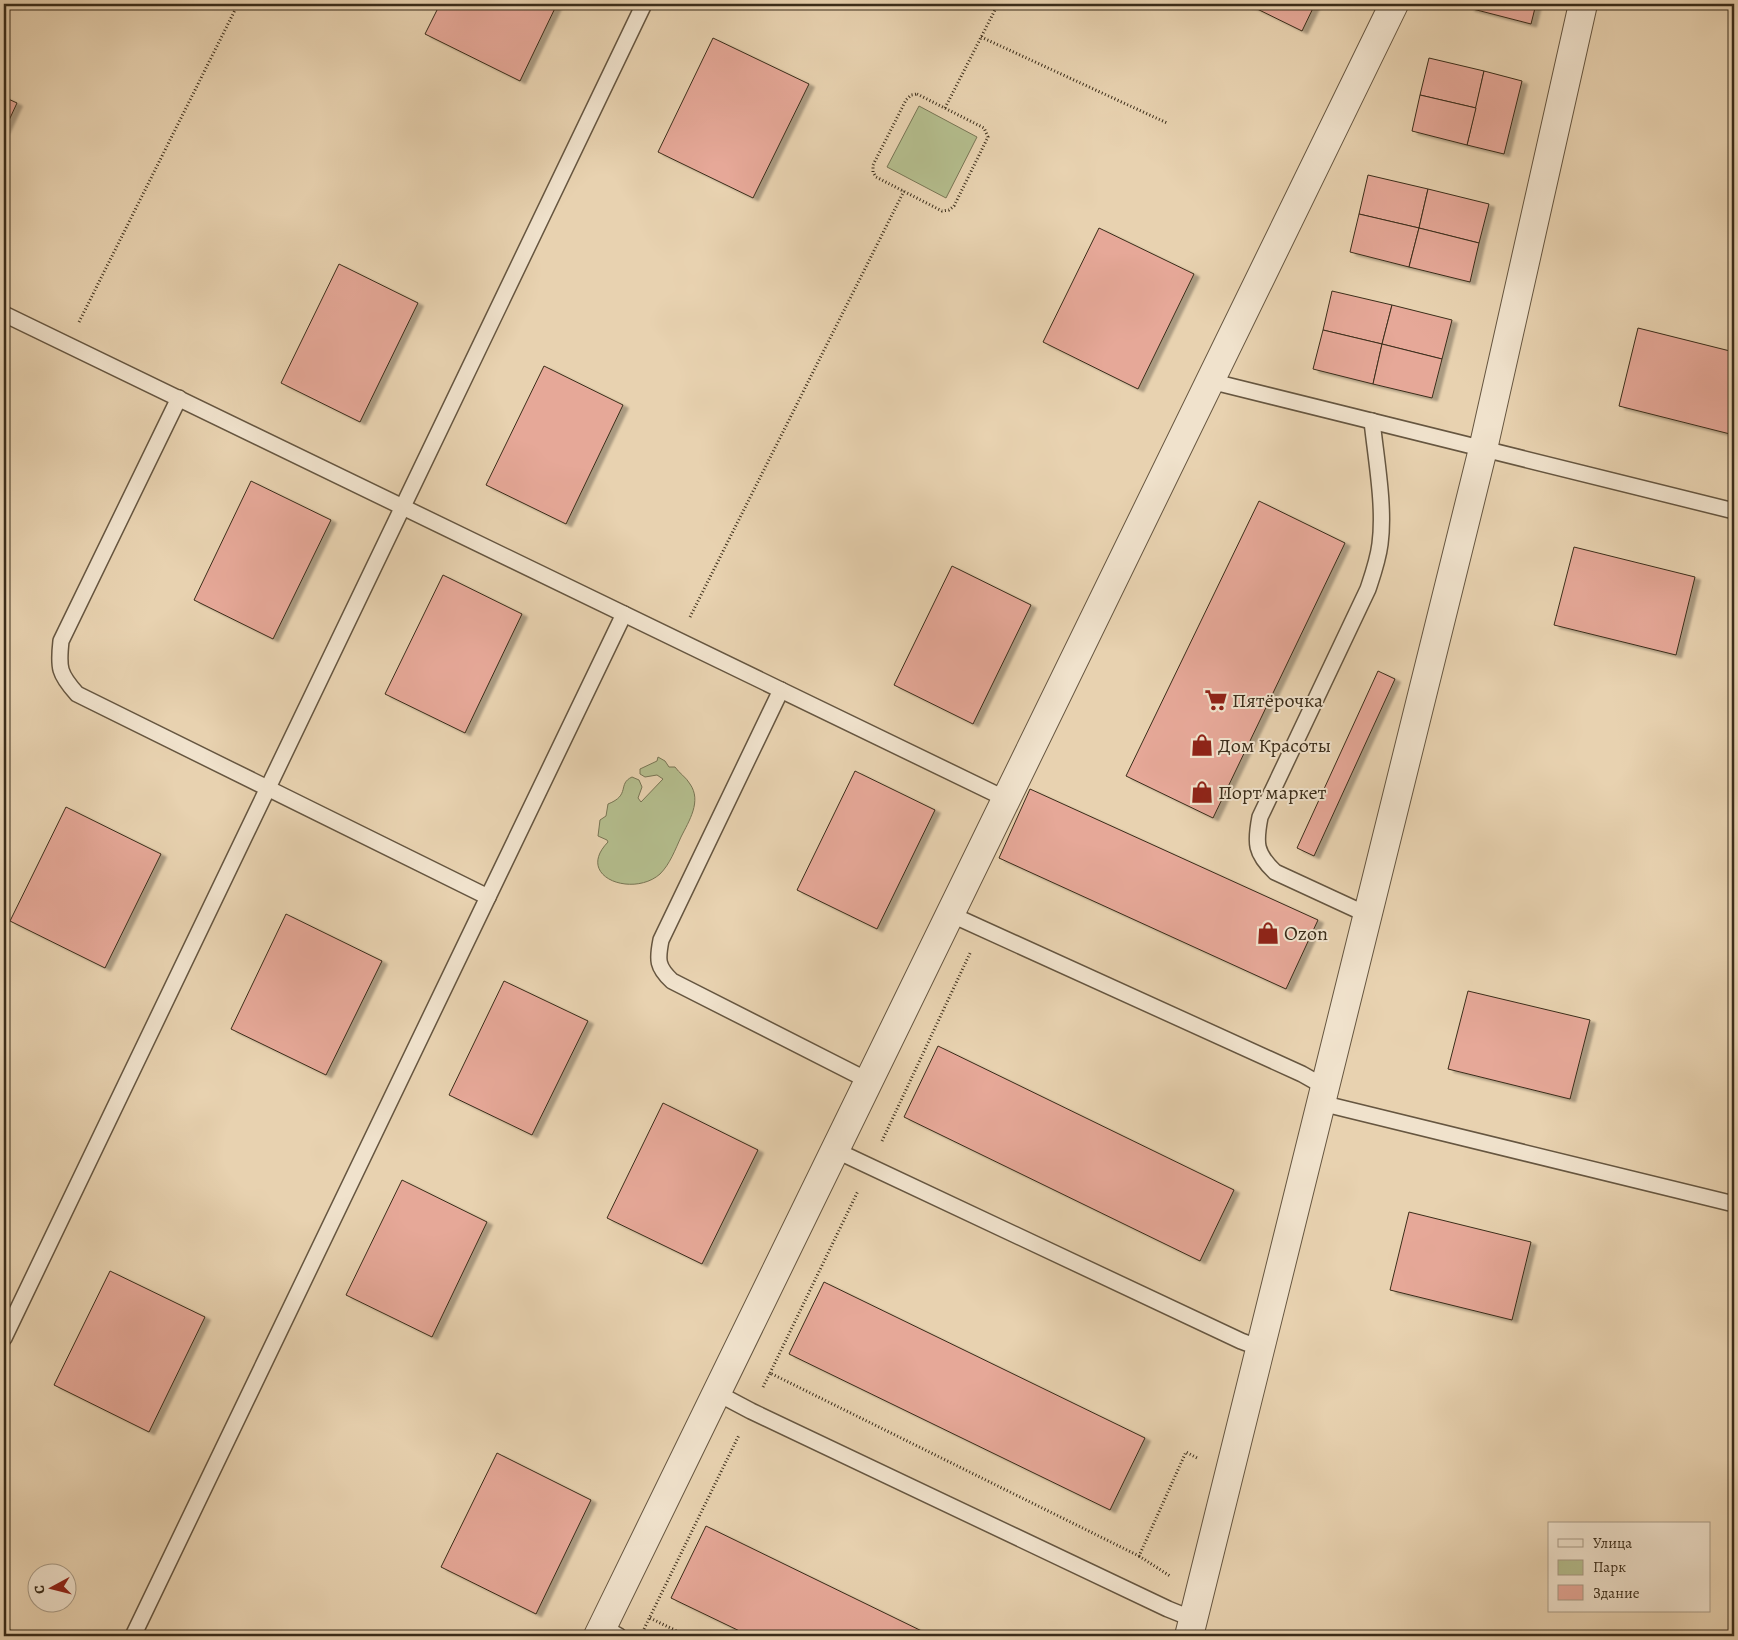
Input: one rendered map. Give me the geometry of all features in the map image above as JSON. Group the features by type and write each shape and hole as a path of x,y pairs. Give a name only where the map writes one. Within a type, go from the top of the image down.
{"street":[{"path":"607,1633 717,1393 1394,4"},
{"path":"1191,1628 1483,449 1584,4"}],"lane":[{"path":"4,1338 644,4"},
{"path":"4,314 1006,799"},
{"path":"1210,381 1734,511"},
{"path":"179,398 61,641 59,664 66,681 77,694 488,897"},
{"path":"1368,915 1275,872 1265,862 1259,851 1256,837 1260,817 1368,589 1376,567 1380,543 1381,512 1372,421"},
{"path":"133,1636 624,614"},
{"path":"781,690 661,940 658,958 663,973 672,981 868,1082"},
{"path":"950,914 1293,1070 1323,1095 1734,1204"},
{"path":"835,1150 1232,1337 1260,1348"},
{"path":"717,1393 751,1411 1168,1609 1191,1628"}],"path":[{"path":"68,344 238,4"},
{"path":"945,108 998,4"},
{"path":"981,37 1167,123"},
{"path":"917,94 945,108 984,128 988,141 954,206 951,209 942,210 876,176 872,172 873,165 908,96 917,94"},
{"path":"678,640 904,191"},
{"path":"882,1141 982,929"},
{"path":"641,1636 770,1373 1140,1556 1186,1452 1204,1461"},
{"path":"650,1618 687,1636"}],"green space":[{"path":"919,106 977,137 946,198 887,167"},
{"path":"658,757 665,761 669,767 675,767 687,779 695,797 695,804 691,818 664,870 649,881 623,884 611,880 602,874 598,865 599,854 608,842 598,836 600,820 606,816 608,804 619,797 625,783 632,777 639,780 642,787 638,798 641,802 663,779 657,775 645,777 640,774 640,769 657,761"}],"building":[{"path":"440,4 557,4 520,81 425,34"},
{"path":"1247,4 1315,4 1302,31"},
{"path":"1470,4 1536,4 1531,24 1469,8"},
{"path":"713,38 809,84 753,198 658,152"},
{"path":"1429,58 1484,71 1476,108 1420,95"},
{"path":"1484,71 1522,81 1504,154 1467,145"},
{"path":"1420,95 1476,108 1467,145 1412,131"},
{"path":"4,97 17,103 4,131"},
{"path":"1368,175 1428,189 1419,228 1359,214"},
{"path":"1428,189 1489,204 1479,243 1419,228"},
{"path":"1359,214 1419,228 1409,267 1350,252"},
{"path":"1099,228 1194,274 1138,389 1043,342"},
{"path":"1419,228 1479,243 1470,282 1409,267"},
{"path":"339,264 418,303 360,422 281,383"},
{"path":"1332,291 1392,305 1382,344 1323,330"},
{"path":"1392,305 1452,320 1442,359 1382,344"},
{"path":"1638,328 1734,352 1734,435 1619,406"},
{"path":"1323,330 1382,344 1373,384 1313,369"},
{"path":"1382,344 1442,359 1432,398 1373,384"},
{"path":"544,366 623,405 566,524 486,485"},
{"path":"251,481 331,520 273,639 194,600"},
{"name":"Пятёрочка","path":"1259,501 1345,543 1213,818 1126,776"},
{"path":"1574,547 1695,577 1676,655 1554,625"},
{"path":"952,566 1031,605 973,724 894,685"},
{"path":"443,575 522,614 465,733 385,694"},
{"path":"1378,671 1395,679 1314,856 1297,848"},
{"path":"855,771 935,810 877,929 797,890"},
{"path":"1030,789 1318,920 1286,989 999,858"},
{"path":"66,807 161,854 105,968 10,921"},
{"path":"286,914 382,961 326,1075 231,1029"},
{"path":"504,981 588,1021 532,1135 449,1095"},
{"path":"1468,991 1590,1020 1570,1099 1448,1069"},
{"path":"938,1046 1234,1190 1200,1261 904,1117"},
{"path":"663,1103 758,1150 702,1264 607,1218"},
{"path":"402,1180 487,1222 432,1337 346,1295"},
{"path":"1409,1212 1531,1242 1512,1320 1390,1290"},
{"path":"110,1271 205,1317 149,1432 54,1385"},
{"path":"824,1282 1145,1438 1110,1510 789,1354"},
{"path":"497,1453 591,1500 536,1614 441,1567"},
{"path":"706,1526 932,1636 750,1636 671,1598"},
{"path":"4,1627 22,1636 4,1636"}],"place":[{"name":"Пятёрочка","path":"1216,700"},
{"name":"Дом Красоты","path":"1202,745"},
{"name":"Порт маркет","path":"1202,792"},
{"name":"Ozon","path":"1268,933"}]}
